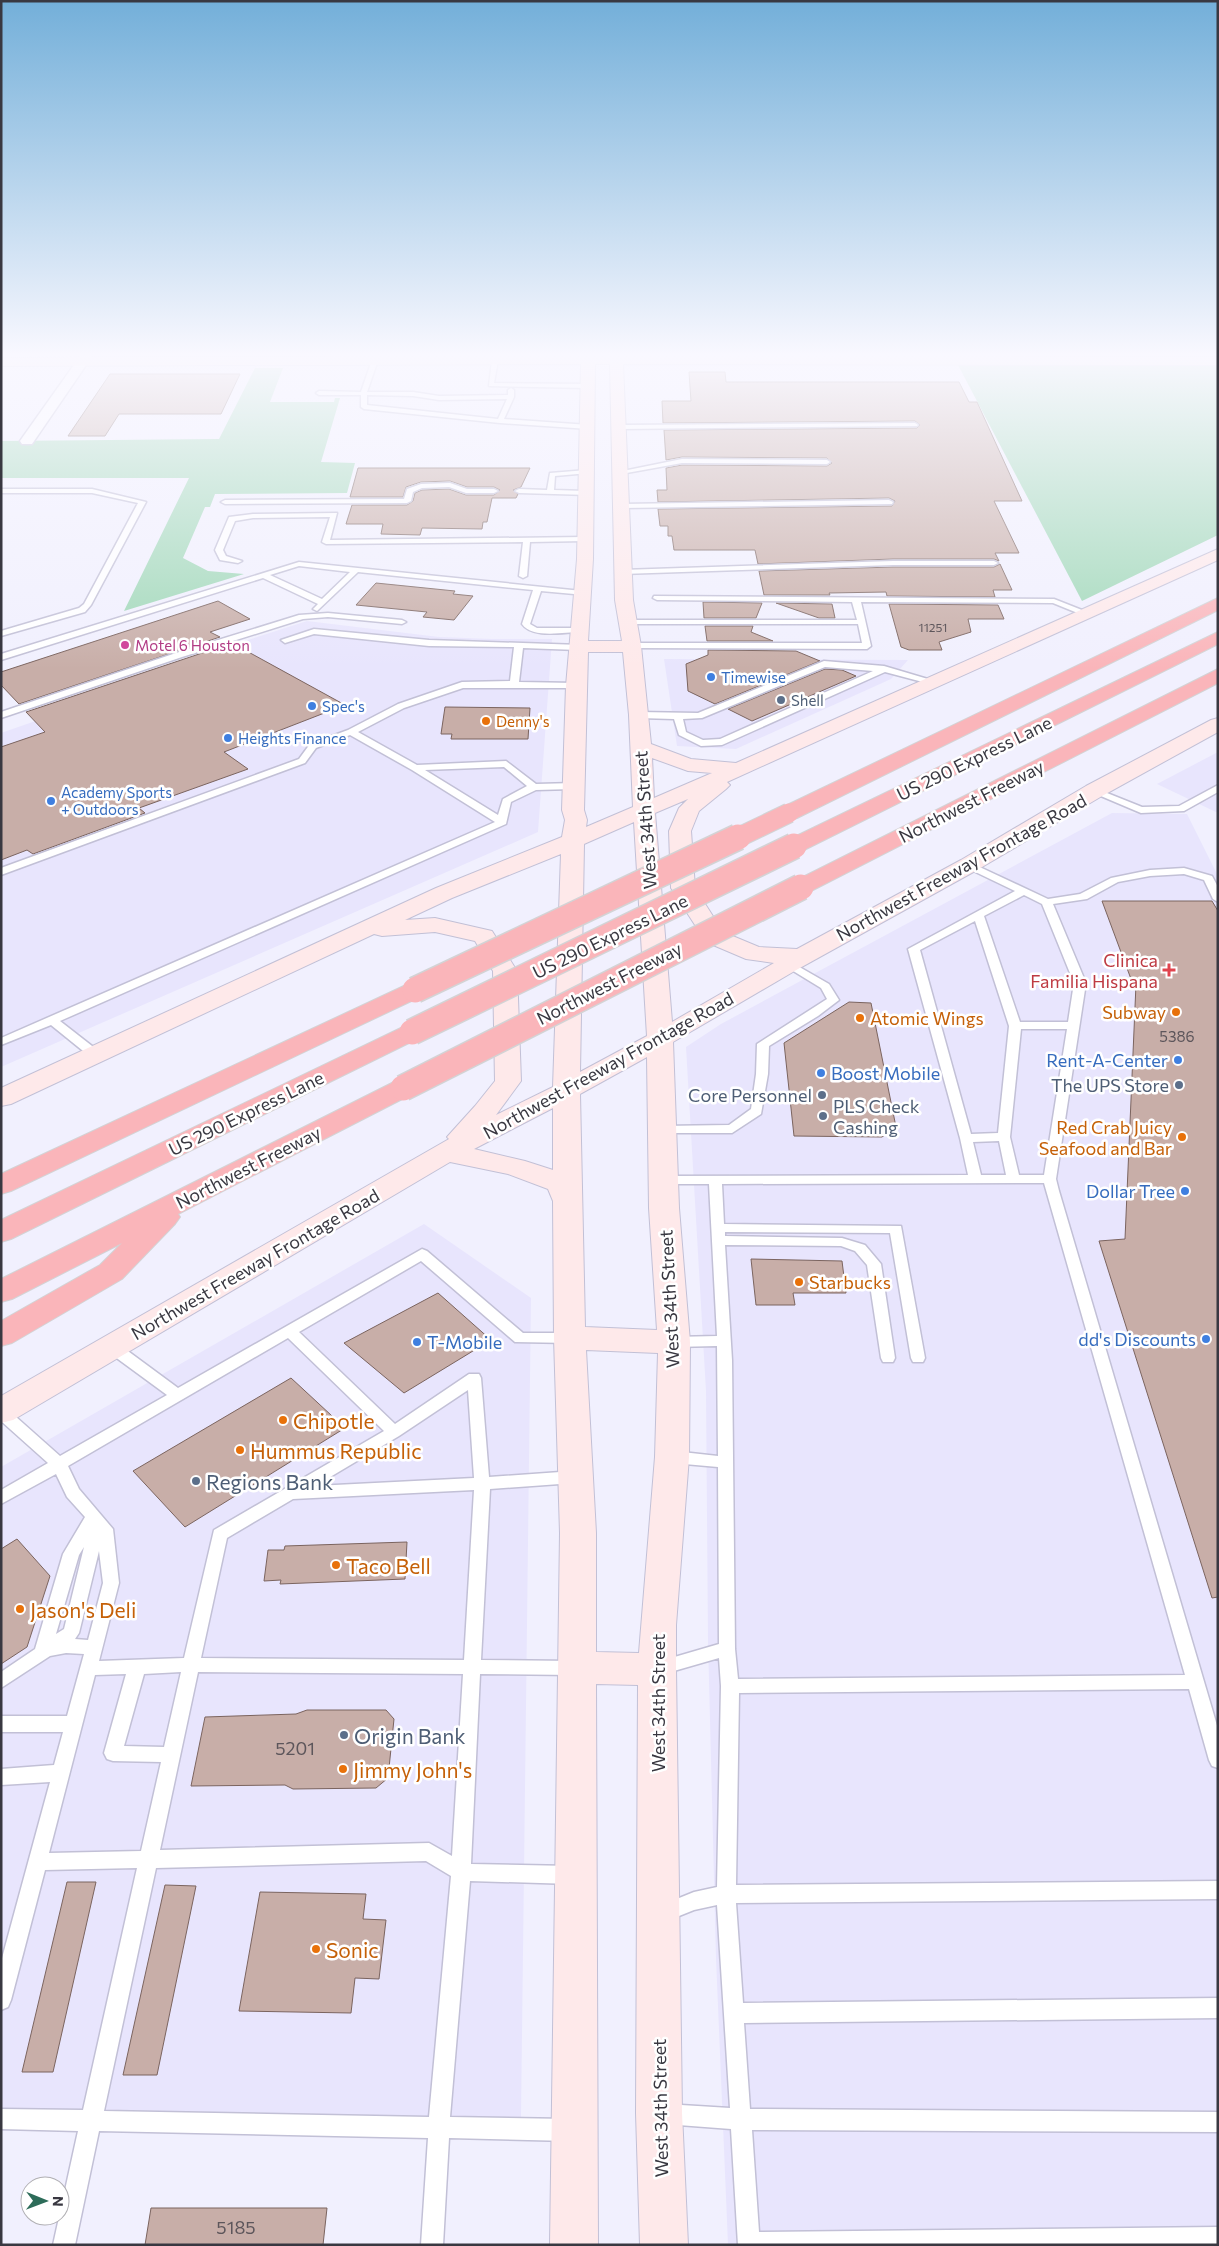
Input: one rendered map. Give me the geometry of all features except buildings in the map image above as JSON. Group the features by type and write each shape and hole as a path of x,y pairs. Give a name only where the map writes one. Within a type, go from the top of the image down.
{"highway":[{"path":"1,1185 789,813 1218,603"},
{"name":"US 290 Express Lane","path":"1,1232 794,846 1218,637"},
{"name":"Northwest Freeway","path":"1,1292 1218,675"},
{"path":"1,1335 111,1272 180,1201"}],"main road":[{"path":"574,2245 579,1668 576,1476 570,1338 568,1090 573,841 576,820 573,810 576,686 588,460"},
{"name":"West 34th Street","path":"620,460 622,572 639,715 660,1039 663,1180 674,1342 672,1457 658,1625 657,1669 659,2113 664,2245"},
{"path":"587,472 621,472"},
{"path":"1,1098 97,1056 367,931 444,893 573,841 644,808 739,769 1088,614 1218,554"},
{"path":"579,638 632,646"},
{"name":"Northwest Freeway Frontage Road","path":"1,1412 446,1152 568,1090 795,960 969,865 1094,792 1216,727"},
{"path":"641,748 688,765 739,769"},
{"path":"739,769 690,808 680,831 684,888 714,937 755,954 795,960"},
{"path":"367,931 435,925 484,936 505,971 508,1081 485,1112 446,1152"},
{"path":"446,1152 515,1167 560,1183 568,1202"},
{"path":"570,1338 674,1342"},
{"path":"579,1668 657,1669"}],"lane":[{"path":"621,472 682,462 827,462"},
{"path":"550,491 552,474 587,472"},
{"path":"225,502 407,501 410,491 421,486 450,485 466,491 494,491"},
{"path":"1,491 92,491 142,502 87,605 82,610 1,634"},
{"path":"519,491 586,493"},
{"path":"622,506 889,502"},
{"path":"238,561 223,558 219,550 232,519 254,516 334,515 326,542 584,539"},
{"path":"523,576 527,539"},
{"path":"622,572 893,563 994,563"},
{"path":"1,657 299,564 582,593"},
{"path":"312,615 356,570"},
{"path":"263,575 323,602"},
{"path":"538,588 526,624 528,627 579,638"},
{"path":"657,598 1054,601 1088,614"},
{"path":"632,646 867,646 856,600"},
{"path":"1,715 290,620 312,615 402,622"},
{"path":"290,620 308,633"},
{"path":"628,622 862,622"},
{"path":"285,640 314,630 429,643 519,645 579,638"},
{"path":"514,684 519,645"},
{"path":"639,715 699,716 824,664 884,669 934,682"},
{"path":"678,716 682,733 701,743 722,742 745,728 796,705 884,669"},
{"path":"808,670 821,675"},
{"path":"782,682 794,686"},
{"path":"1,872 302,762 313,746 351,732 401,706 462,684 576,686"},
{"path":"760,691 771,696"},
{"path":"733,702 746,707"},
{"path":"708,712 721,718"},
{"path":"351,732 415,768 502,822"},
{"path":"415,768 506,764 534,787"},
{"path":"502,822 506,800 534,787 574,786"},
{"path":"1094,792 1141,810 1181,809 1218,788"},
{"path":"1,1042 502,822"},
{"path":"969,865 1047,902 1083,897 1115,880 1150,873 1184,871 1208,878 1218,898"},
{"path":"975,1179 966,1138 914,949 1023,891"},
{"path":"1047,902 1080,983 1050,1179 1078,1284 1218,1760"},
{"path":"978,914 1015,1026 1004,1137 1013,1179"},
{"path":"662,1130 732,1130 757,1111 762,1074 762,1044 814,1014 832,1000 825,986 795,960"},
{"path":"52,1020 97,1056"},
{"path":"1015,1026 1074,1025"},
{"path":"966,1138 1004,1137"},
{"path":"663,1180 1050,1179"},
{"path":"715,1180 724,1341 727,1649 730,1686 726,1894 749,2244 1218,2238"},
{"path":"846,1229 874,1264 888,1358"},
{"path":"719,1234 896,1229 918,1358"},
{"path":"719,1234 832,1241 852,1244 860,1248"},
{"path":"1,1498 422,1254 520,1338 570,1338"},
{"path":"290,1331 394,1432"},
{"path":"674,1342 724,1341"},
{"path":"112,1347 178,1396"},
{"path":"64,2245 93,2120 220,1534 394,1432 474,1378 482,1484 461,1872 439,2127 432,2245"},
{"path":"1,1412 59,1464 73,1493 105,1529 111,1583 96,1647 1,2000"},
{"path":"672,1457 726,1462"},
{"path":"290,1493 482,1484 576,1476"},
{"path":"1,1681 71,1633 90,1555 94,1516"},
{"path":"42,1653 66,1646 96,1647"},
{"path":"657,1669 727,1649"},
{"path":"90,1668 191,1665 579,1668"},
{"path":"137,1667 113,1753 172,1755"},
{"path":"730,1686 1195,1682"},
{"path":"1,1724 75,1724"},
{"path":"1,1778 61,1772"},
{"path":"37,1862 429,1852 461,1872 577,1875"},
{"path":"659,1915 694,1901 726,1894 1218,1890"},
{"path":"734,2013 1218,2008"},
{"path":"659,2113 740,2119 1218,2122"},
{"path":"1,2118 576,2130"}],"shaded area":[{"path":"307,621 439,637 552,639 538,832 1,1067 1,733 47,717 58,701"},
{"path":"664,659 908,660 891,679 736,749 677,746"},
{"path":"1218,752 1218,813 1157,784"},
{"path":"1112,813 1187,814 1218,876 1218,2245 728,2245 716,1958 708,1641 706,1391 686,1047 721,1024"},
{"path":"424,1224 531,1298 521,2117 1,2131 1,1467"}],"green space":[{"path":"1,460 322,460 321,462 355,463 347,493 215,494 210,507 205,507 183,558 208,571 244,574 124,611 189,478 1,478"},
{"path":"1008,460 1218,460 1218,535 1082,601"}],"place":[{"name":"Motel 6 Houston","path":"125,645"},
{"name":"Timewise","path":"711,677"},
{"name":"Shell","path":"781,700"},
{"name":"Spec's","path":"312,706"},
{"name":"Denny's","path":"486,721"},
{"name":"Heights Finance","path":"228,738"},
{"name":"Academy Sports + Outdoors","path":"51,801"},
{"name":"Clinica Familia Hispana","path":"1169,970"},
{"name":"Subway","path":"1176,1012"},
{"name":"Atomic Wings","path":"860,1018"},
{"name":"Rent-A-Center","path":"1178,1060"},
{"name":"Boost Mobile","path":"821,1073"},
{"name":"The UPS Store","path":"1179,1085"},
{"name":"Core Personnel","path":"822,1095"},
{"name":"PLS Check Cashing","path":"823,1116"},
{"name":"Red Crab Juicy Seafood and Bar","path":"1182,1137"},
{"name":"Dollar Tree","path":"1185,1191"},
{"name":"Starbucks","path":"799,1282"},
{"name":"dd's Discounts","path":"1206,1339"},
{"name":"T-Mobile","path":"417,1342"},
{"name":"Chipotle","path":"283,1420"},
{"name":"Hummus Republic","path":"240,1450"},
{"name":"Regions Bank","path":"196,1481"},
{"name":"Taco Bell","path":"336,1565"},
{"name":"Jason's Deli","path":"20,1609"},
{"name":"Origin Bank","path":"344,1735"},
{"name":"Jimmy John's","path":"343,1769"},
{"name":"Sonic","path":"316,1949"}]}
